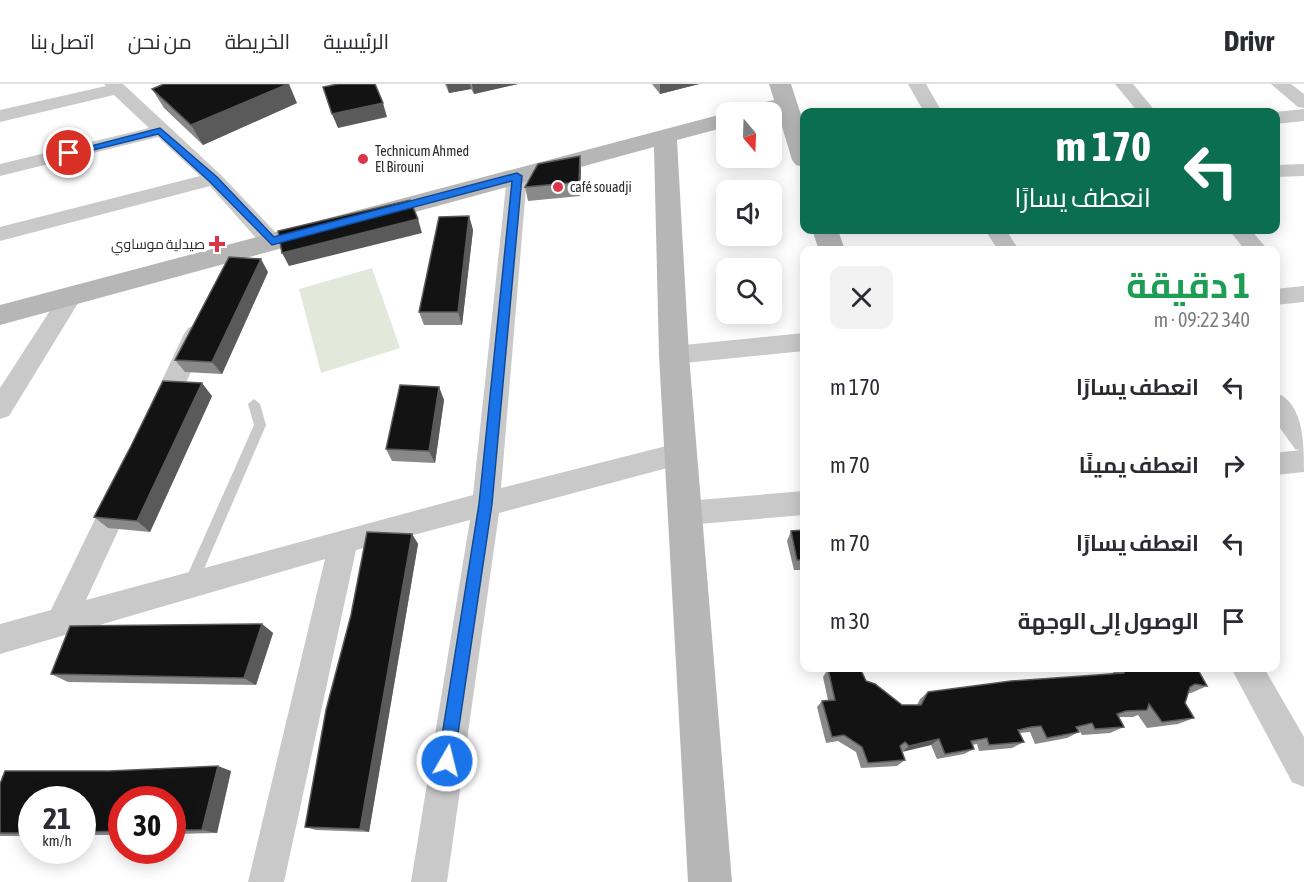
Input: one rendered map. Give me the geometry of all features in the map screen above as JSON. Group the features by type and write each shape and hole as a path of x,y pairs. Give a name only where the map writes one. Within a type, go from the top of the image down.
{"street":[{"path":"917,84 931,108"},
{"path":"1124,84 1144,108"},
{"path":"1280,84 1304,103"},
{"path":"0,116 116,86 160,131 214,179 272,242"},
{"path":"770,102 783,94 800,147"},
{"path":"1280,117 1304,115"},
{"path":"0,315 716,123"},
{"path":"0,170 160,131"},
{"path":"665,137 674,355 687,513 710,882"},
{"path":"1280,171 1304,170"},
{"path":"422,881 486,504 517,176"},
{"path":"0,234 214,179"},
{"path":"1243,234 1254,246"},
{"path":"219,283 234,252"},
{"path":"1280,280 1290,295"},
{"path":"0,409 72,295"},
{"path":"150,432 205,315"},
{"path":"674,355 800,342"},
{"path":"1280,409 1304,441"},
{"path":"0,639 344,541 682,453"},
{"path":"1280,463 1304,461"},
{"path":"61,622 130,474"},
{"path":"687,513 800,503"},
{"path":"266,882 344,541"},
{"path":"1249,672 1301,759"}],"lane":[{"path":"190,585 260,425 254,404"}],"green space":[{"path":"372,268 400,348 321,373 299,289"}],"building":[{"path":"164,84 288,84 191,125 152,89"},
{"path":"338,84 375,84 383,103 332,114 323,87"},
{"path":"580,156 579,182 525,187 538,164"},
{"path":"410,200 418,219 282,253 278,231"},
{"path":"469,216 458,312 419,312 439,217"},
{"path":"229,257 261,259 212,362 175,360"},
{"path":"163,381 202,383 137,521 94,517 131,446"},
{"path":"400,385 439,387 429,451 386,449"},
{"path":"800,530 800,560 797,560 791,531"},
{"path":"367,532 412,534 360,829 305,827 326,710 351,615"},
{"path":"262,624 244,678 51,674 70,626"},
{"path":"829,672 862,672 866,681 875,684 902,705 921,705 928,692 1011,681 1124,672 1199,672 1207,686 1195,684 1190,687 1185,703 1194,718 1162,722 1149,704 1147,710 1117,714 1124,727 1095,729 1092,723 1076,727 1079,732 1047,738 1041,726 1031,727 1018,730 1024,742 989,745 987,738 971,741 974,749 945,754 939,739 909,746 905,742 900,746 905,760 868,763 862,747 844,735 832,737 822,701 835,700"},
{"path":"218,766 202,830 186,830 186,786 108,786 108,831 96,832 96,786 18,786 18,833 0,833 0,784 5,771 109,771"}],"place":[{"name":"Technicum Ahmed El Birouni","path":"363,159"},
{"name":"café souadji","path":"558,187"},
{"name":"صيدلية موساوي","path":"217,244"}],"route":[{"path":"69,153 160,131 214,179 272,242 517,176 486,504 447,761"}]}
